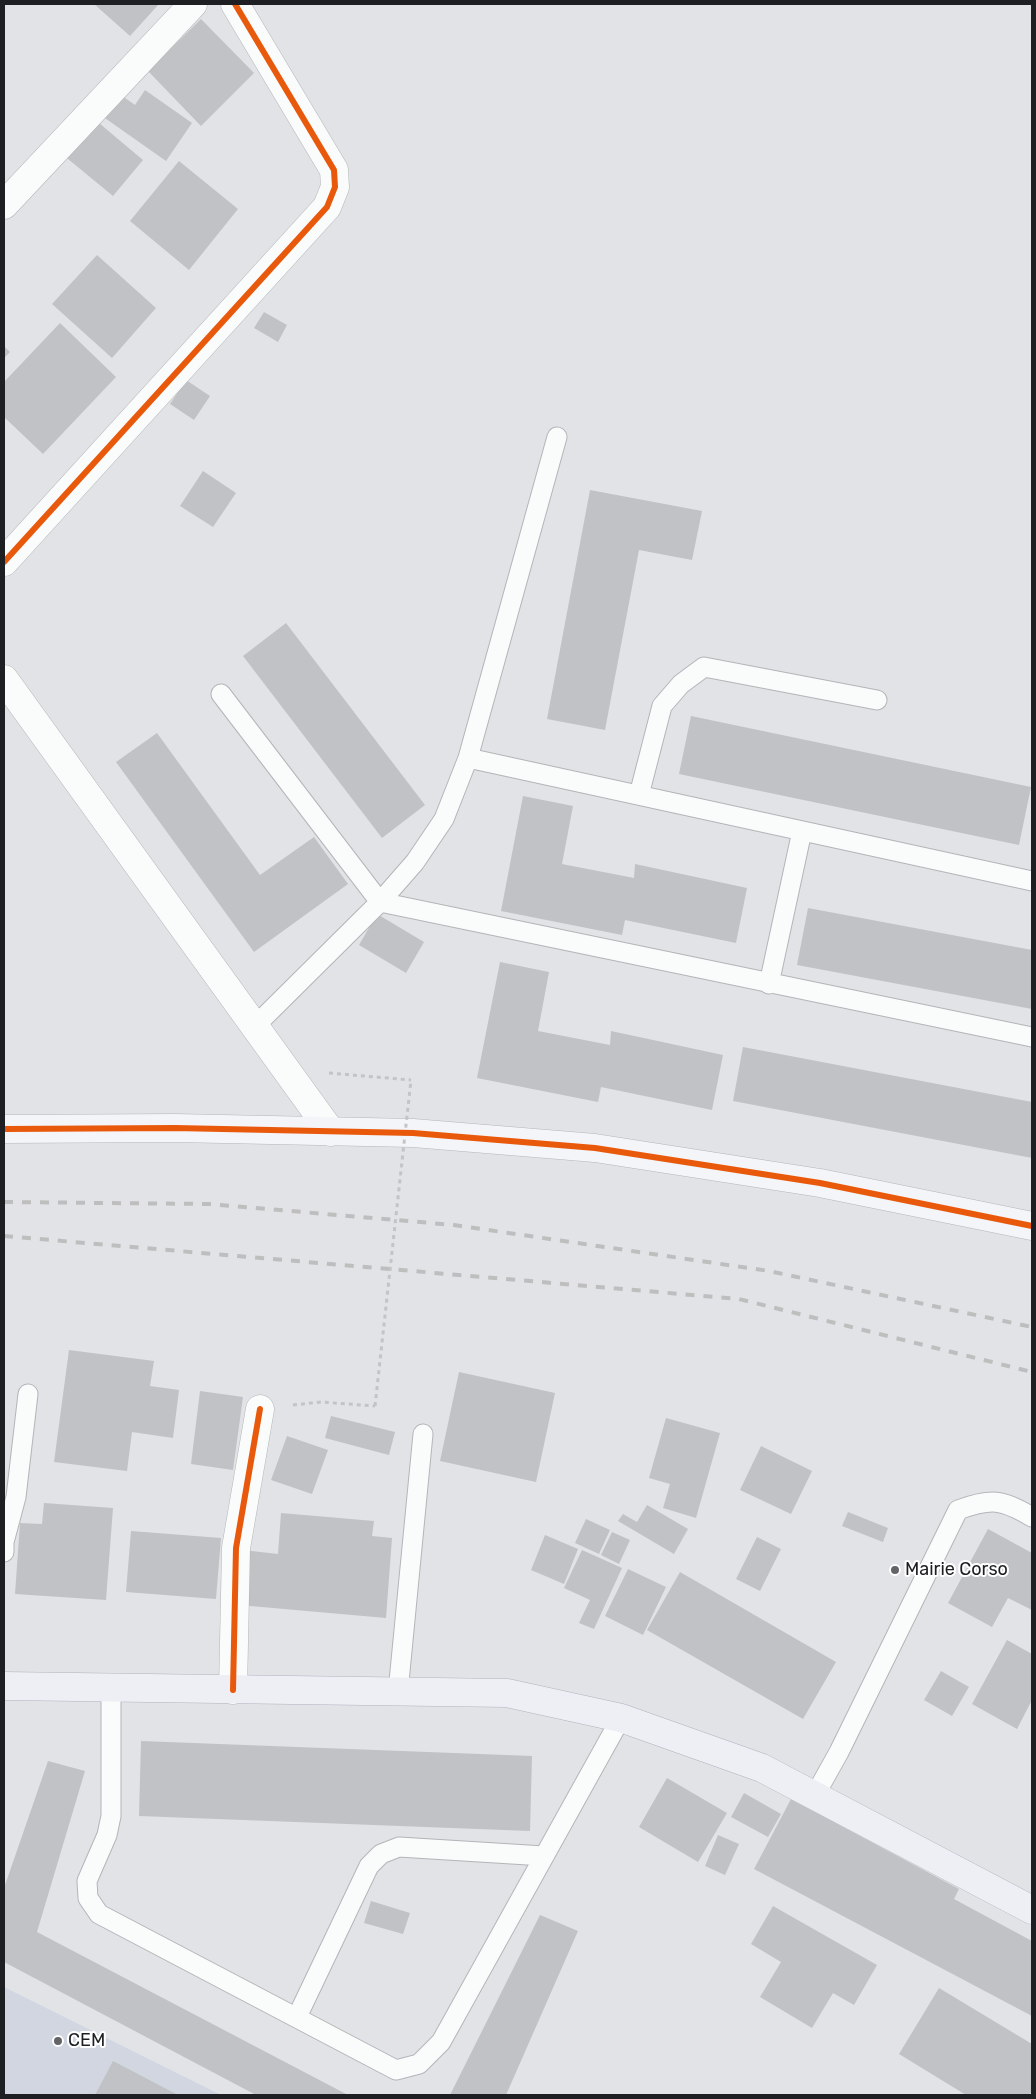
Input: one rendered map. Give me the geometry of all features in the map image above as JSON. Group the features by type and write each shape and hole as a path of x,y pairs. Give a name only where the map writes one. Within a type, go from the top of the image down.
{"main road":[{"path":"4,1686 507,1693 621,1718 762,1768 1032,1910"}],"street":[{"path":"4,205 193,4"},
{"path":"4,562 327,207 336,187 334,170 235,4"},
{"path":"4,679 331,1132"},
{"path":"4,1129 175,1128 413,1133 595,1148 820,1183 1032,1226"},
{"path":"233,1690 236,1548 260,1409"}],"lane":[{"path":"255,1026 380,902 415,862 444,819 468,758 557,437"},
{"path":"639,795 662,706 681,684 704,667 877,700"},
{"path":"221,694 380,902 1032,1037"},
{"path":"468,758 1032,881"},
{"path":"769,984 802,831"},
{"path":"4,1552 4,1542 16,1497 28,1394"},
{"path":"398,1692 423,1434"},
{"path":"815,1795 839,1752 958,1510 981,1502 1011,1504 1032,1517"},
{"path":"111,1688 111,1816 107,1835 87,1881 88,1898 99,1914 396,2070 419,2064 441,2042 621,1718"},
{"path":"297,2017 369,1866 381,1854 399,1847 544,1856"}],"path":[{"path":"321,1402 375,1406 411,1080 349,1074"}],"shaded area":[{"name":"CEM","path":"4,1987 221,2095 4,2095"}],"building":[{"path":"94,4 159,4 130,36"},
{"path":"201,19 254,73 201,126 148,71"},
{"path":"145,90 192,123 166,161 102,116 118,93 135,105"},
{"path":"93,118 143,160 113,196 62,154"},
{"path":"179,161 238,209 189,270 130,221"},
{"path":"97,255 156,308 112,358 52,304"},
{"path":"264,312 287,325 278,342 254,328"},
{"path":"60,323 116,377 43,454 4,417 4,382"},
{"path":"4,346 10,352 4,358"},
{"path":"186,380 210,396 194,420 170,404"},
{"path":"203,471 236,493 213,527 180,506"},
{"path":"590,490 702,511 692,560 639,550 605,730 547,719"},
{"path":"286,623 425,805 382,838 243,656"},
{"path":"691,716 1031,787 1019,845 679,774"},
{"path":"157,733 260,875 314,837 348,884 254,952 116,762"},
{"path":"523,796 573,806 562,864 634,878 635,864 747,888 736,943 625,920 622,935 501,911"},
{"path":"808,908 1032,950 1032,1009 797,965"},
{"path":"377,914 424,942 406,973 359,945"},
{"path":"500,962 549,972 538,1031 610,1045 611,1031 723,1055 712,1110 601,1087 598,1102 477,1078"},
{"path":"743,1047 1032,1102 1032,1158 733,1101"},
{"path":"69,1350 154,1361 150,1386 179,1390 173,1438 132,1432 127,1471 54,1462"},
{"path":"459,1372 555,1393 536,1482 440,1461"},
{"path":"200,1391 243,1397 233,1470 191,1464"},
{"path":"331,1416 395,1432 389,1455 325,1438"},
{"path":"666,1418 720,1433 696,1518 663,1508 670,1484 649,1478"},
{"path":"287,1436 328,1450 312,1494 271,1480"},
{"path":"761,1446 812,1471 791,1514 740,1490"},
{"path":"44,1503 113,1508 106,1600 15,1594 20,1523 42,1524"},
{"path":"647,1505 688,1529 674,1554 618,1521 623,1514 637,1522"},
{"path":"848,1512 888,1528 883,1542 842,1526"},
{"path":"281,1513 374,1521 372,1536 392,1538 386,1618 239,1605 243,1550 278,1554"},
{"path":"586,1519 610,1530 599,1554 575,1543"},
{"path":"988,1529 1032,1553 1032,1610 1008,1598 992,1627 948,1603"},
{"path":"131,1531 221,1538 216,1599 126,1592"},
{"path":"612,1532 630,1540 619,1564 601,1555"},
{"path":"545,1535 578,1549 564,1584 531,1570"},
{"path":"757,1537 781,1549 760,1591 736,1579"},
{"path":"582,1550 622,1568 594,1629 579,1623 590,1600 564,1588"},
{"path":"628,1569 666,1587 643,1635 605,1616"},
{"path":"680,1572 836,1662 803,1719 647,1630"},
{"path":"1007,1640 1032,1654 1032,1700 1017,1729 972,1704"},
{"path":"941,1671 969,1687 952,1716 924,1700"},
{"path":"141,1741 532,1756 530,1831 139,1816"},
{"path":"48,1761 85,1771 37,1932 348,2095 256,2095 4,1962 4,1888"},
{"path":"667,1778 727,1813 698,1862 639,1827"},
{"path":"744,1793 781,1814 768,1837 731,1817"},
{"path":"791,1799 959,1889 954,1899 1032,1941 1032,2016 754,1869"},
{"path":"718,1835 739,1844 725,1875 705,1866"},
{"path":"371,1901 410,1913 403,1934 364,1923"},
{"path":"773,1906 877,1965 854,2005 833,1993 812,2028 760,1997 781,1962 751,1944"},
{"path":"540,1915 578,1931 506,2095 450,2095"},
{"path":"939,1988 1032,2044 1032,2091 1029,2095 966,2095 899,2054"},
{"path":"113,2061 178,2095 95,2095"}],"railway":[{"path":"4,1202 209,1204 454,1225 769,1271 1032,1327"},
{"path":"4,1236 739,1299 1032,1372"}],"cycle path":[{"path":"4,562 327,207 335,187 334,170 235,4"},
{"path":"4,1129 175,1128 413,1133 595,1148 820,1183 1032,1226"},
{"path":"233,1690 236,1548 260,1409"}],"place":[{"name":"Mairie Corso","path":"895,1570"},
{"name":"CEM","path":"58,2041"}]}
